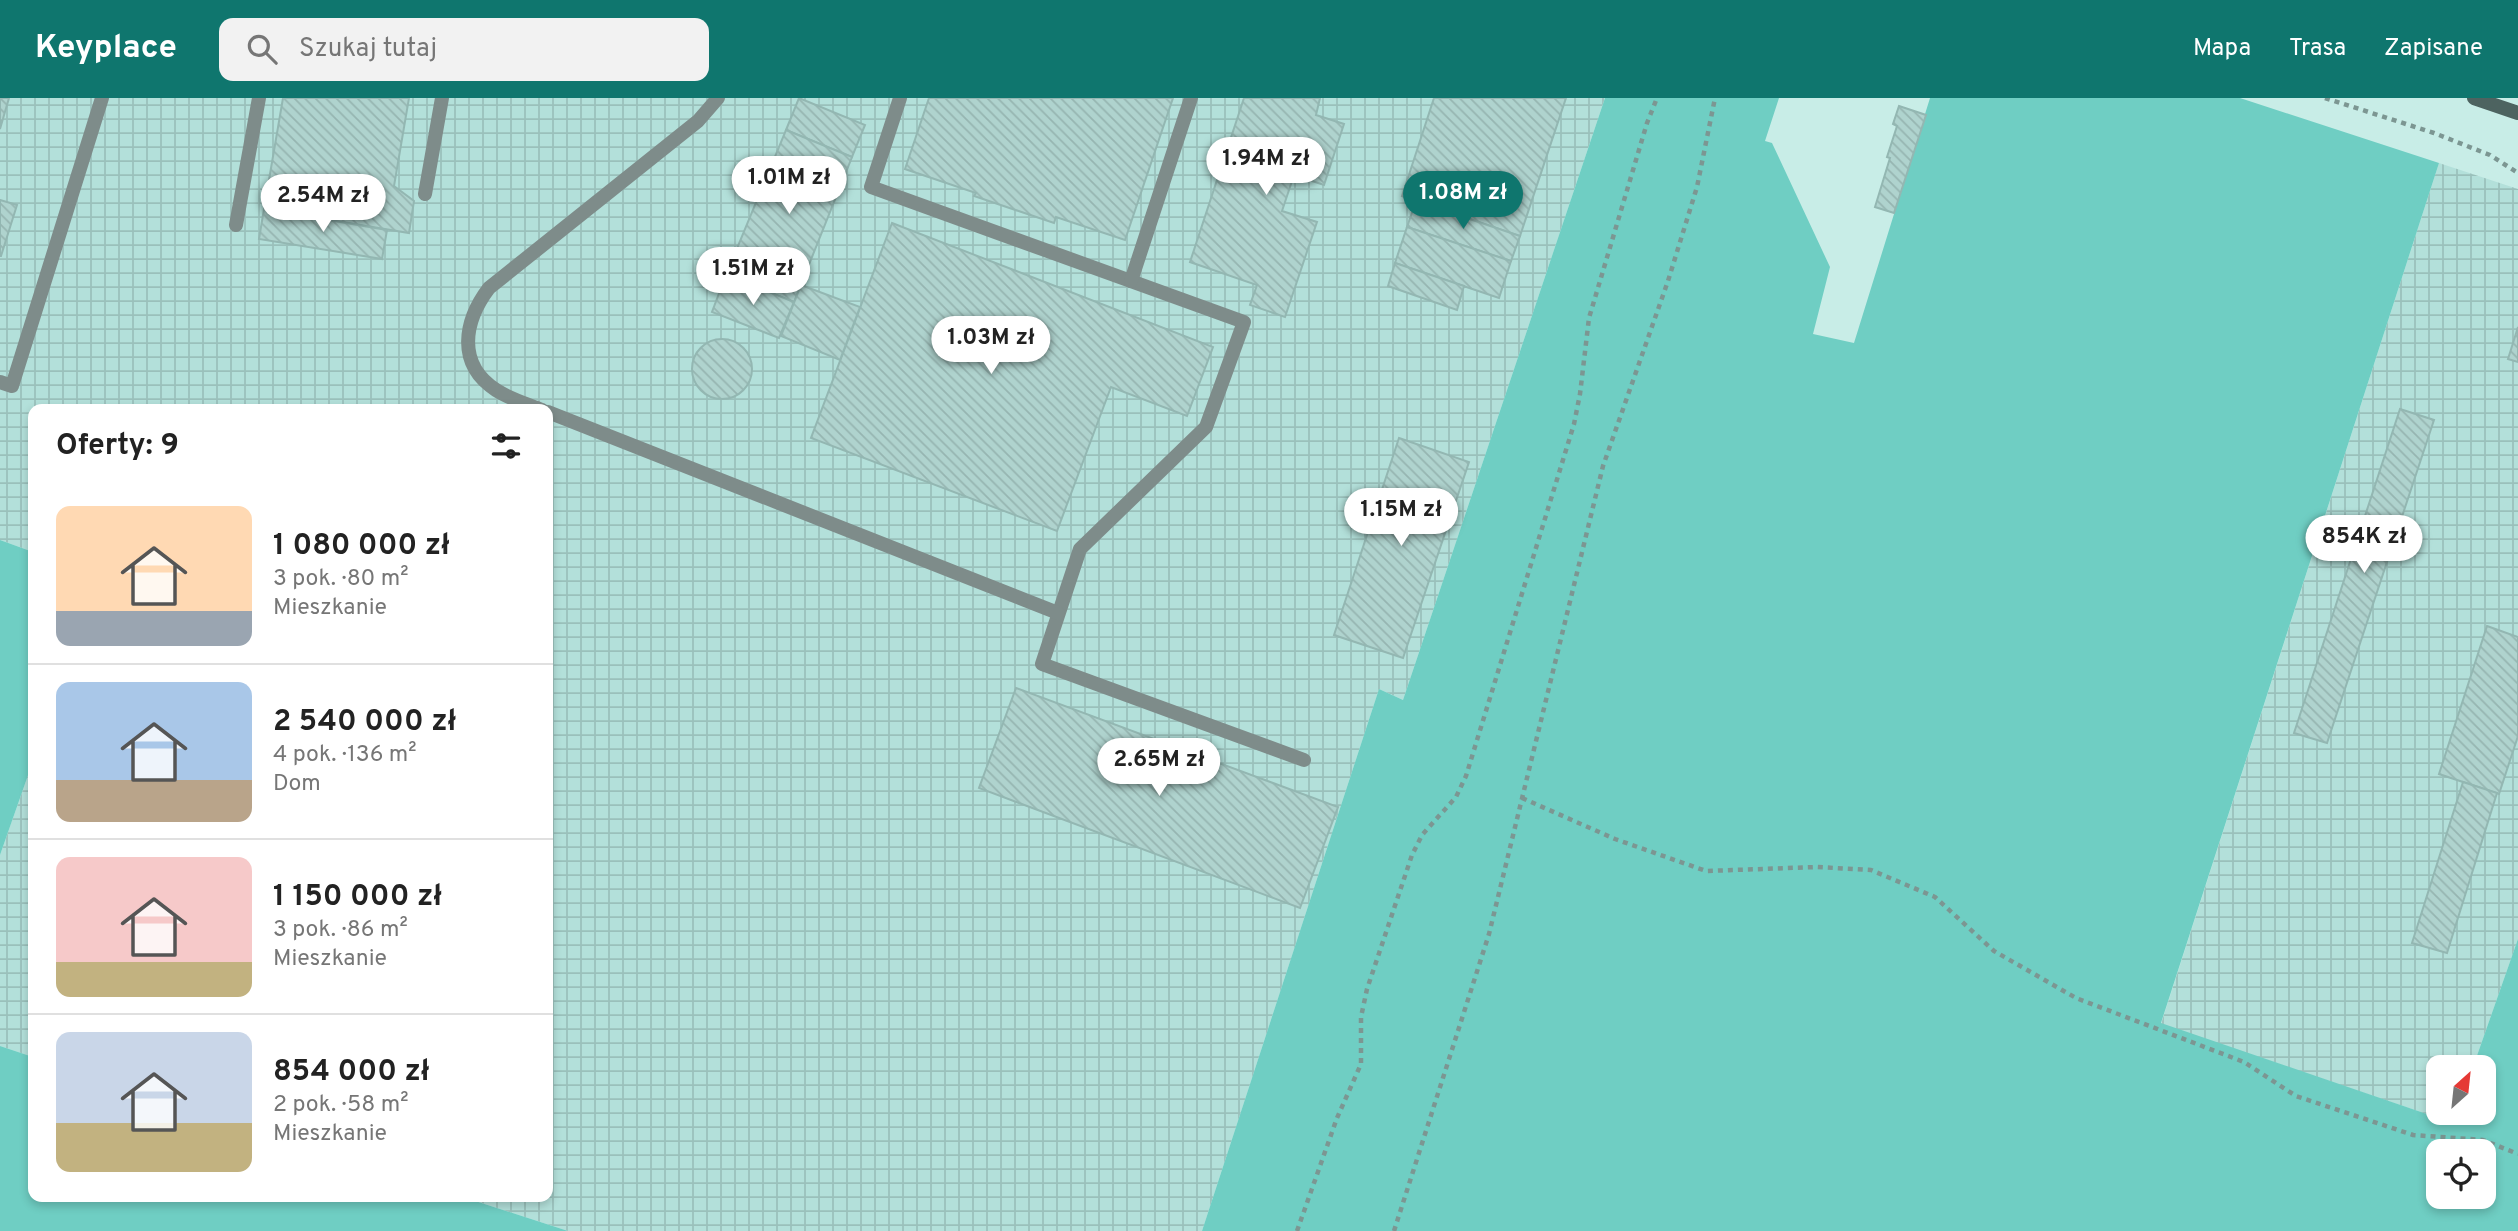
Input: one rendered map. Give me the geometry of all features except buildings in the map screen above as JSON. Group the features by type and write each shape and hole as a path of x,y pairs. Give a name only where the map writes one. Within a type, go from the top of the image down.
{"street":[{"path":"2474,98 2518,113"}],"lane":[{"path":"0,382 12,386 102,98"},
{"path":"236,225 259,98"},
{"path":"425,194 442,98"},
{"path":"528,404 498,391 485,382 471,359 468,342 471,318 478,302 489,288 698,121 718,98"},
{"path":"900,98 871,187 1244,322 1206,427 1080,549 1042,664 1304,760"},
{"path":"1131,281 1191,98"},
{"path":"553,414 1058,613"}],"path":[{"path":"1297,1231 1337,1118 1361,1064 1362,1017 1367,989 1412,855 1422,835 1456,797 1466,776 1574,424 1589,318 1647,123 1657,98"},
{"path":"1394,1231 1489,934 1604,466 1668,281 1697,187 1715,98"},
{"path":"2325,98 2434,133 2490,155 2518,173"},
{"path":"1522,798 1615,839 1706,871 1817,867 1871,870 1935,897 1994,951 2076,998 2244,1062 2296,1096 2413,1135 2483,1140 2518,1154"}],"shaded area":[{"path":"0,98 1605,98 1403,700 1379,689 1202,1231 568,1231 478,1202 553,1202 553,404 28,404 28,550 0,540"},
{"path":"1605,98 1779,98 1765,141 1772,143 1830,267 1813,334 1854,343 1930,98 2240,98 2439,163 2161,1023 2426,1114 2426,1125 2496,1125 2496,1055 2477,1055 2518,939 2518,1231 1202,1231 1379,689 1403,700"},
{"path":"2439,163 2518,189 2518,939 2477,1055 2426,1055 2426,1114 2161,1024"},
{"path":"0,540 28,550 28,775 0,855"},
{"path":"28,775 28,1055 0,1046 0,855"},
{"path":"0,1046 28,1055 28,1202 478,1202 568,1231 0,1231"}]}
